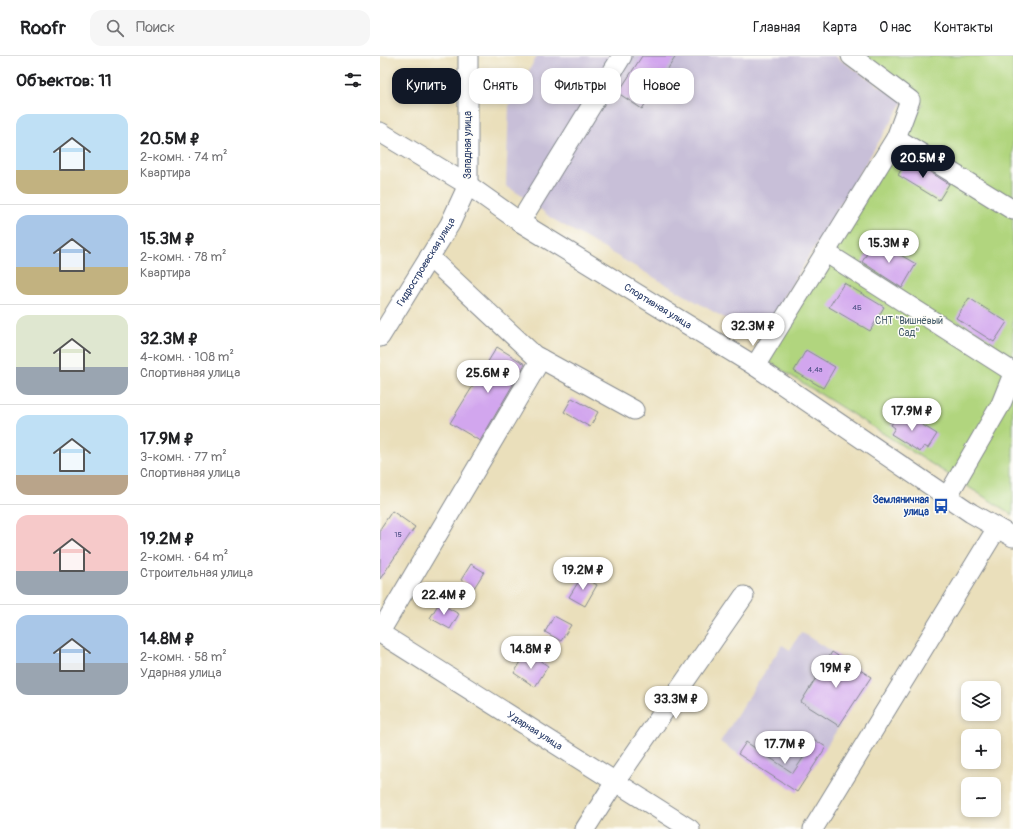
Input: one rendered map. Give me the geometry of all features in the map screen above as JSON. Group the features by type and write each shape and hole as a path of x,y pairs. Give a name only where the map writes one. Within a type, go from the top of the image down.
{"street":[{"name":"Западная улица","path":"468,56 468,186"},
{"path":"520,222 622,56"},
{"path":"755,366 896,138 910,100 851,56"},
{"name":"Спортивная улица","path":"380,132 468,186 520,222 755,366 971,513 1005,532"},
{"path":"896,138 1013,210"},
{"name":"Гидростроевская улица","path":"380,337 450,224 468,186"},
{"path":"825,252 1013,373 1001,404 947,497"},
{"path":"429,257 534,355 634,410"},
{"path":"380,633 541,359"},
{"path":"813,829 1005,532"},
{"path":"585,829 615,782 744,596"},
{"name":"Ударная улица","path":"380,633 690,829"}],"shaded area":[{"path":"537,56 835,56 903,102 759,338 551,218 529,200 506,186 509,106 510,104 533,104 533,68 530,68"},
{"path":"801,632 871,677 797,792 720,742 782,645 790,650"}],"green space":[{"name":"СНТ \"Вишнёвый Сад\"","path":"862,56 1013,56 1013,515 766,360 923,104"}],"building":[{"path":"642,56 676,56 668,68 634,68"},
{"path":"629,76 629,100 621,95 621,88"},
{"path":"634,104 645,104 642,109"},
{"path":"908,158 949,184 939,200 898,175"},
{"path":"875,240 916,264 902,288 862,262"},
{"path":"844,283 884,307 870,331 829,307"},
{"path":"969,298 1007,322 994,342 956,318"},
{"path":"497,347 525,364 480,441 450,423"},
{"path":"806,350 835,367 823,388 794,371"},
{"path":"572,398 598,412 590,427 564,412"},
{"path":"900,411 937,434 928,448 924,446 920,452 891,434 895,428 891,425"},
{"path":"392,511 415,527 380,579 380,529"},
{"path":"471,564 484,572 474,588 461,580"},
{"path":"582,576 597,585 585,606 569,597"},
{"path":"439,603 459,614 450,629 430,618"},
{"path":"554,616 571,625 561,641 545,632"},
{"path":"527,652 548,666 535,687 514,673"},
{"path":"832,652 871,677 839,726 801,702"},
{"path":"815,740 826,747 797,792 738,754 746,742 793,773"}],"place":[{"name":"Земляничная улица","path":"941,506"}]}
